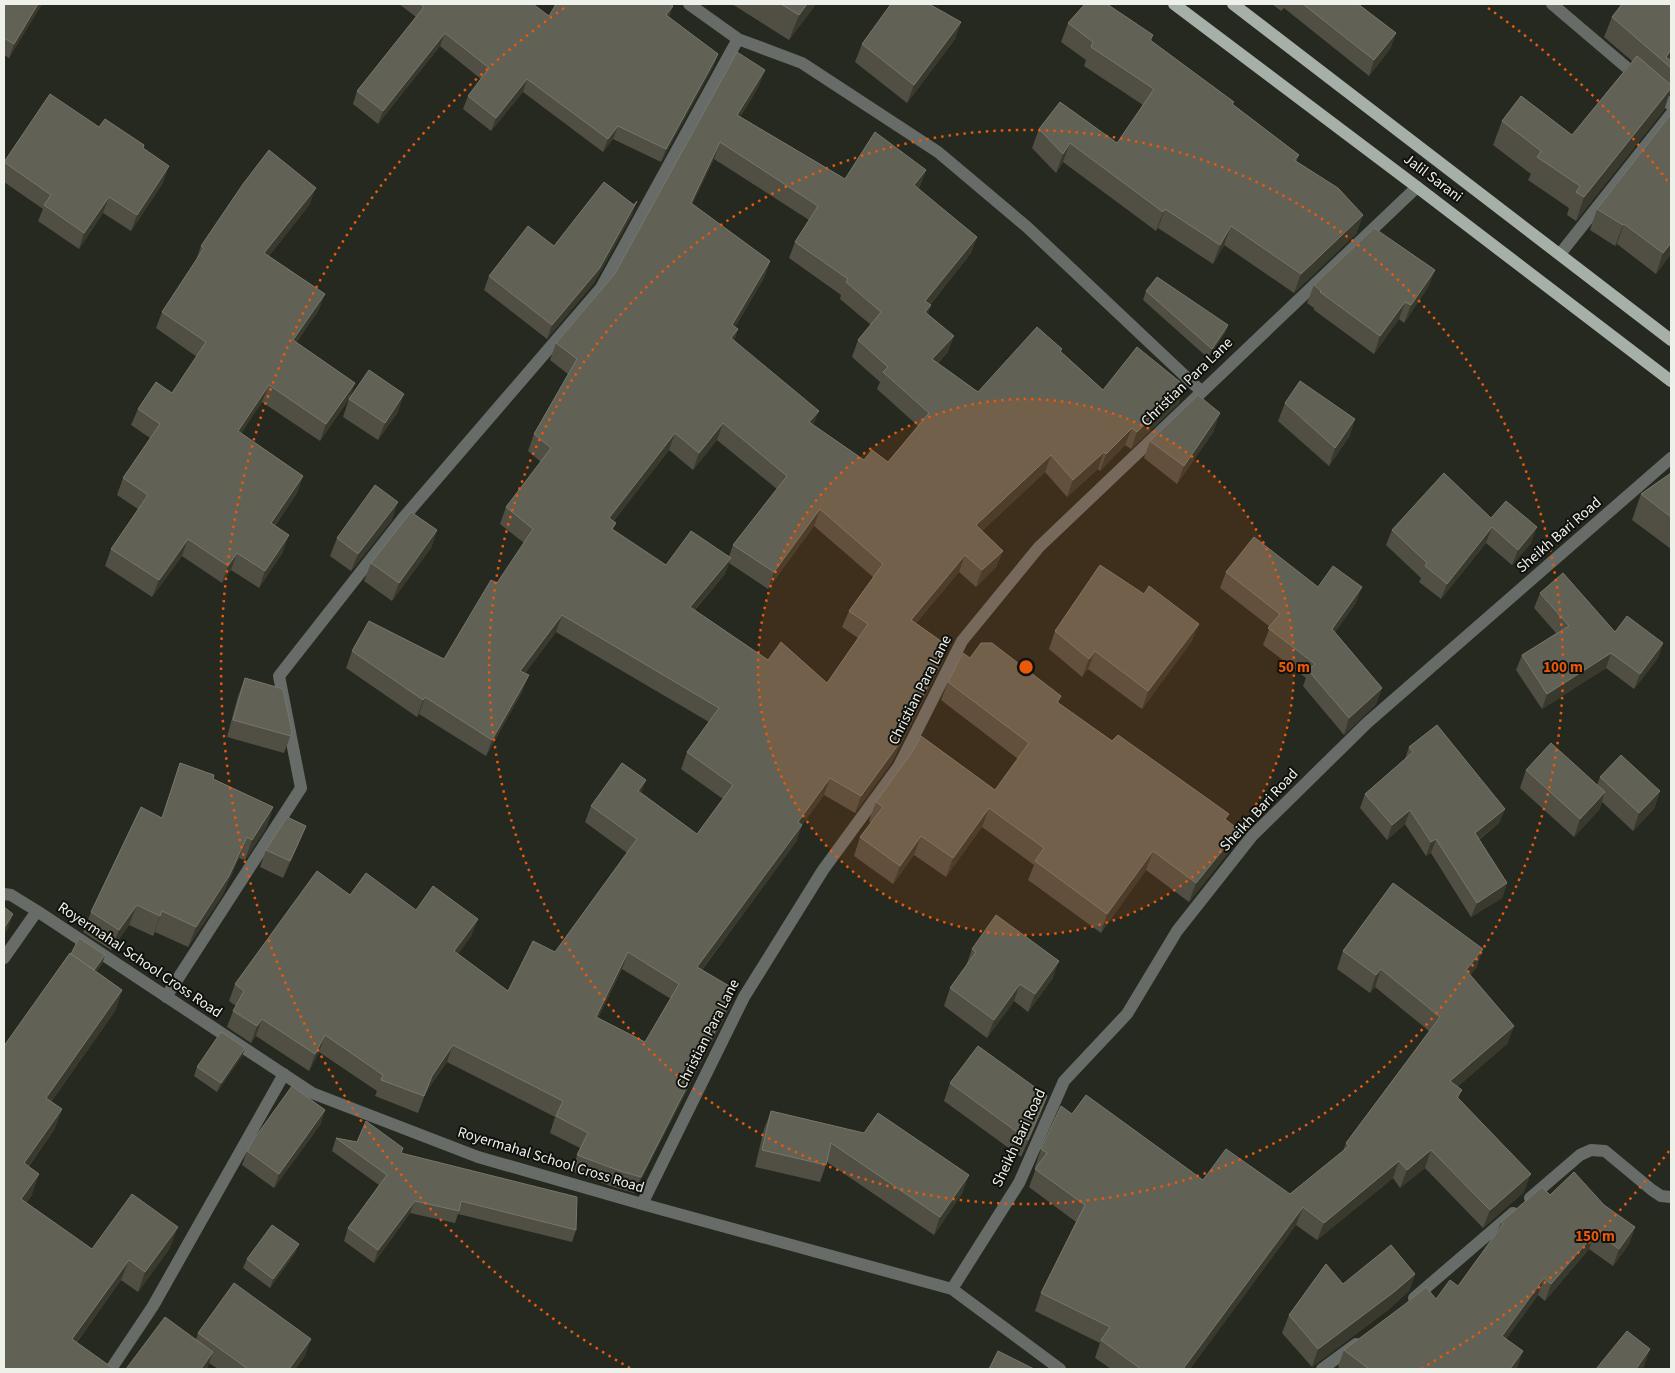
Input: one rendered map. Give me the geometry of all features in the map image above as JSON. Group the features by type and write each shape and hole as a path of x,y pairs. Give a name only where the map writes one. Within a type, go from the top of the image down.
{"main road":[{"name":"Jalil Sarani","path":"1174,4 1671,381"},
{"name":"Jalil Sarani","path":"1233,4 1671,340"}],"street":[{"path":"689,4 738,39 802,63 938,152 1027,227 1201,391"},
{"path":"1552,4 1671,105"},
{"path":"166,997 302,788 280,676 404,518 601,288 738,39"},
{"path":"1560,254 1671,114"},
{"name":"Christian Para Lane","path":"642,1204 744,997 823,870 898,766 962,641 1039,547 1417,187"},
{"name":"Sheikh Bari Road","path":"952,1289 1019,1183 1064,1081 1127,1014 1177,930 1252,836 1367,723 1671,458"},
{"name":"Royermahal School Cross Road","path":"4,894 11,894 312,1093 478,1157 952,1289 1060,1369"},
{"path":"4,958 37,911"},
{"path":"111,1369 153,1306 284,1074"},
{"path":"1401,1309 1580,1154 1591,1150 1605,1151 1652,1190 1661,1196 1671,1197"},
{"path":"1322,1369 1370,1334"}],"building":[{"path":"4,4 38,4 14,44 4,38"},
{"path":"420,4 533,4 549,16 556,4 670,4 673,6 666,15 718,54 666,149 618,126 608,139 527,79 496,118 468,96 489,68 445,33 383,111 357,91 424,7"},
{"path":"781,4 807,4 799,15"},
{"path":"891,4 929,4 961,22 914,85 862,44"},
{"path":"1085,4 1107,4 1153,35 1150,40 1234,102 1232,104 1299,155 1294,160 1338,188 1363,215 1301,274 1231,226 1220,245 1165,209 1163,212 1070,143 1063,154 1039,129 1060,102 1117,143 1154,89 1091,47 1093,42 1068,23"},
{"path":"1303,4 1358,4 1396,33 1374,60"},
{"path":"1622,4 1671,4 1671,50 1666,57 1671,61 1671,68 1612,17"},
{"path":"737,52 765,70 737,115 845,179 875,132 926,170 914,185 977,237 925,301 931,305 925,312 954,336 932,359 978,392 1037,327 1103,390 1137,347 1185,386 1137,432 1132,428 1106,454 1104,452 1073,480 1051,455 976,525 1003,551 982,570 965,555 911,620 948,646 898,745 861,796 830,778 798,822 802,825 697,967 736,990 641,1177 577,1155 588,1133 556,1116 563,1101 453,1045 432,1076 424,1096 381,1080 383,1075 325,1035 315,1054 262,1019 257,1026 233,1011 244,991 235,984 317,871 350,895 366,873 416,910 433,886 478,919 454,951 508,991 533,941 555,952 637,839 591,806 622,763 646,780 638,791 697,834 733,785 687,752 719,708 562,615 520,671 529,675 492,740 425,697 423,700 352,651 369,621 444,659 491,580 497,583 533,529 506,507 551,448 534,434 577,359 556,343 614,275","holes":["720,142 818,206 795,242 848,279 846,282 881,312 858,340 888,367 883,372 929,413 888,462 872,450 864,460 809,422 819,411 731,338 738,329 732,325 770,261 691,203","723,423 787,476 733,545 774,572 820,509 883,564 849,611 868,624 827,683 781,642 768,660 690,607 731,558 691,531 666,565 612,529 616,523 609,518 675,433 699,453","628,952 679,984 645,1042 596,1017"]},
{"path":"1637,56 1671,85 1671,88 1584,197 1576,192 1580,186 1537,157 1541,151 1502,121 1521,96 1572,135"},
{"path":"50,94 99,127 105,119 144,145 143,148 169,166 137,215 109,197 84,233 44,205 51,195 4,162"},
{"path":"1671,114 1671,243 1663,253 1624,224 1597,209"},
{"path":"269,150 316,188 264,253 325,294 293,340 355,383 326,424 269,385 238,431 303,476 271,523 289,535 265,571 237,553 228,566 188,539 159,580 111,549 148,495 123,478 160,424 138,409 156,382 172,393 206,342 162,312 204,248 201,246 243,184"},
{"path":"604,182 634,205 637,201 599,269 552,325 489,276 528,226 554,246"},
{"path":"1374,228 1435,270 1411,305 1405,302 1380,336 1320,292 1314,285"},
{"path":"1157,277 1228,325 1212,349 1146,291"},
{"path":"369,370 404,394 385,423 349,399"},
{"path":"1300,381 1355,419 1335,448 1285,403"},
{"path":"1198,395 1220,413 1184,466 1150,441"},
{"path":"1444,473 1491,518 1506,501 1537,527 1518,550 1492,527 1447,584 1425,566 1427,563 1392,530"},
{"path":"1671,473 1671,517 1641,494"},
{"path":"375,485 398,502 358,554 337,538"},
{"path":"411,512 437,530 399,583 371,563"},
{"path":"1254,537 1318,587 1333,566 1362,587 1332,629 1382,688 1349,718 1308,670 1315,664 1268,628 1280,614 1226,572"},
{"path":"1100,565 1144,594 1149,586 1199,624 1148,691 1095,651 1089,659 1055,631"},
{"path":"1563,573 1615,632 1627,616 1663,643 1640,674 1611,653 1547,694 1522,655 1569,626 1540,593"},
{"path":"981,643 992,643 1061,696 1057,702 1112,741 1118,735 1229,814 1225,819 1239,830 1196,883 1153,851 1107,914 1035,861 1044,848 989,808 953,858 921,836 900,866 860,837 883,807 876,802 912,752 921,736 995,790 1029,743 948,682 963,653 970,658"},
{"path":"245,678 283,689 292,732 291,736 233,720"},
{"path":"1437,725 1505,809 1475,833 1507,883 1477,903 1436,839 1431,842 1410,810 1392,825 1365,794 1413,752 1409,747"},
{"path":"1551,743 1605,792 1580,819 1526,770"},
{"path":"1621,755 1660,791 1639,813 1600,777"},
{"path":"180,763 214,775 213,779 273,807 252,840 247,837 229,876 196,927 162,911 160,916 137,905 119,930 91,912 141,807 162,818"},
{"path":"287,817 306,826 290,861 266,850"},
{"path":"1393,883 1483,949 1466,970 1514,1026 1450,1081 1462,1090 1457,1097 1531,1174 1490,1210 1431,1150 1407,1170 1399,1161 1324,1223 1303,1207 1183,1369 1141,1369 1101,1340 1110,1327 1041,1293 1085,1205 1035,1169 1047,1153 1041,1149 1061,1106 1072,1114 1086,1095 1203,1180 1226,1149 1290,1194 1349,1146 1346,1143 1440,1017 1381,969 1376,975 1343,951"},
{"path":"4,907 13,914 4,928"},
{"path":"996,915 1059,961 1035,994 1020,984 994,1020 950,988 976,952 972,949"},
{"path":"79,938 105,955 94,970 71,954"},
{"path":"70,953 122,990 46,1098 62,1109 24,1163 39,1174 21,1199 92,1249 132,1194 178,1227 145,1272 129,1260 72,1339 114,1369 4,1369 4,1046"},
{"path":"221,1032 245,1048 221,1083 197,1067"},
{"path":"978,1046 1047,1096 1028,1140 950,1083"},
{"path":"292,1086 325,1110 279,1174 247,1151"},
{"path":"771,1111 864,1133 878,1113 969,1175 940,1217 831,1143 826,1165 762,1150"},
{"path":"366,1121 403,1148 401,1153 577,1197 576,1230 461,1201 459,1211 415,1201 378,1250 348,1228 387,1175 336,1138 357,1142"},
{"path":"1574,1172 1604,1205 1635,1227 1619,1249 1596,1232 1551,1284 1544,1278 1502,1336 1523,1351 1510,1369 1369,1369 1344,1350 1426,1287 1436,1299 1450,1280 1458,1286 1503,1224 1501,1222 1542,1187 1550,1195"},
{"path":"272,1225 299,1244 273,1279 247,1259"},
{"path":"1391,1245 1415,1274 1318,1349 1289,1315 1326,1264 1343,1284"},
{"path":"234,1283 311,1339 289,1369 248,1369 198,1333"},
{"path":"165,1317 213,1352 201,1369 126,1369"},
{"path":"1627,1331 1650,1349 1636,1369 1596,1369"},
{"path":"998,1351 1034,1369 989,1369"}]}
